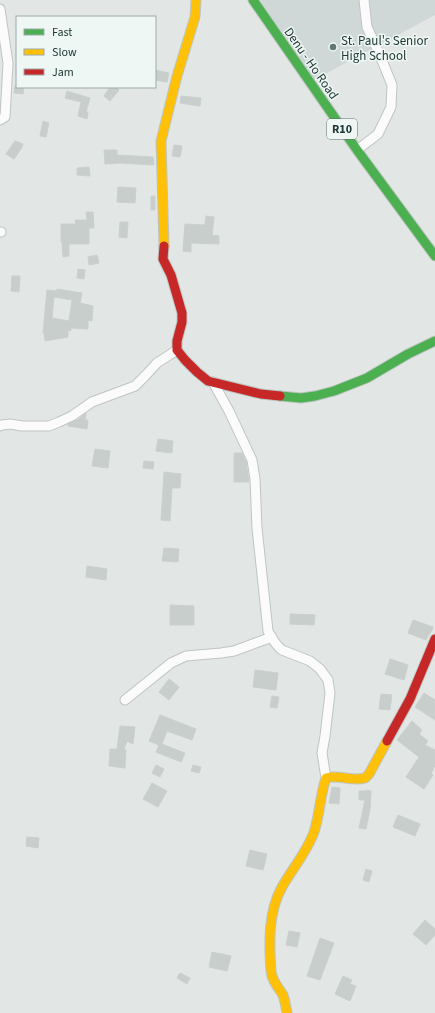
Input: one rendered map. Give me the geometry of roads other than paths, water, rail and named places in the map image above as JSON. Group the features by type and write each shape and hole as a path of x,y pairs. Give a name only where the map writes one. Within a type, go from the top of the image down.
{"street":[{"path":"0,120 5,117 8,63 0,7 4,0"},
{"path":"196,0 195,17 177,76 161,141 164,242 163,260 170,275 182,313 182,322 177,341 177,350 197,372 213,382 261,394 301,398 334,391 367,378 408,354 435,341"},
{"name":"Denu - Ho Road","path":"253,0 356,150 435,256"},
{"path":"356,150 378,134 391,107 392,85 367,27 364,0"},
{"path":"0,426 10,424 22,426 49,426 59,422 72,416 92,402 134,386 157,363 177,350"},
{"path":"213,382 229,411 252,460 255,479 257,528 268,631 274,643 282,650 310,661 320,669 328,680 330,694 326,736 322,753 326,778 314,832 281,888 273,909 270,935 271,974 283,996 287,1013"},
{"path":"125,700 171,663 186,656 234,651 272,637"},
{"path":"326,778 329,776 335,776 360,779 365,778 369,773 410,699 435,639"}],"place":[{"name":"St. Paul's Senior High School","path":"333,47"}]}
